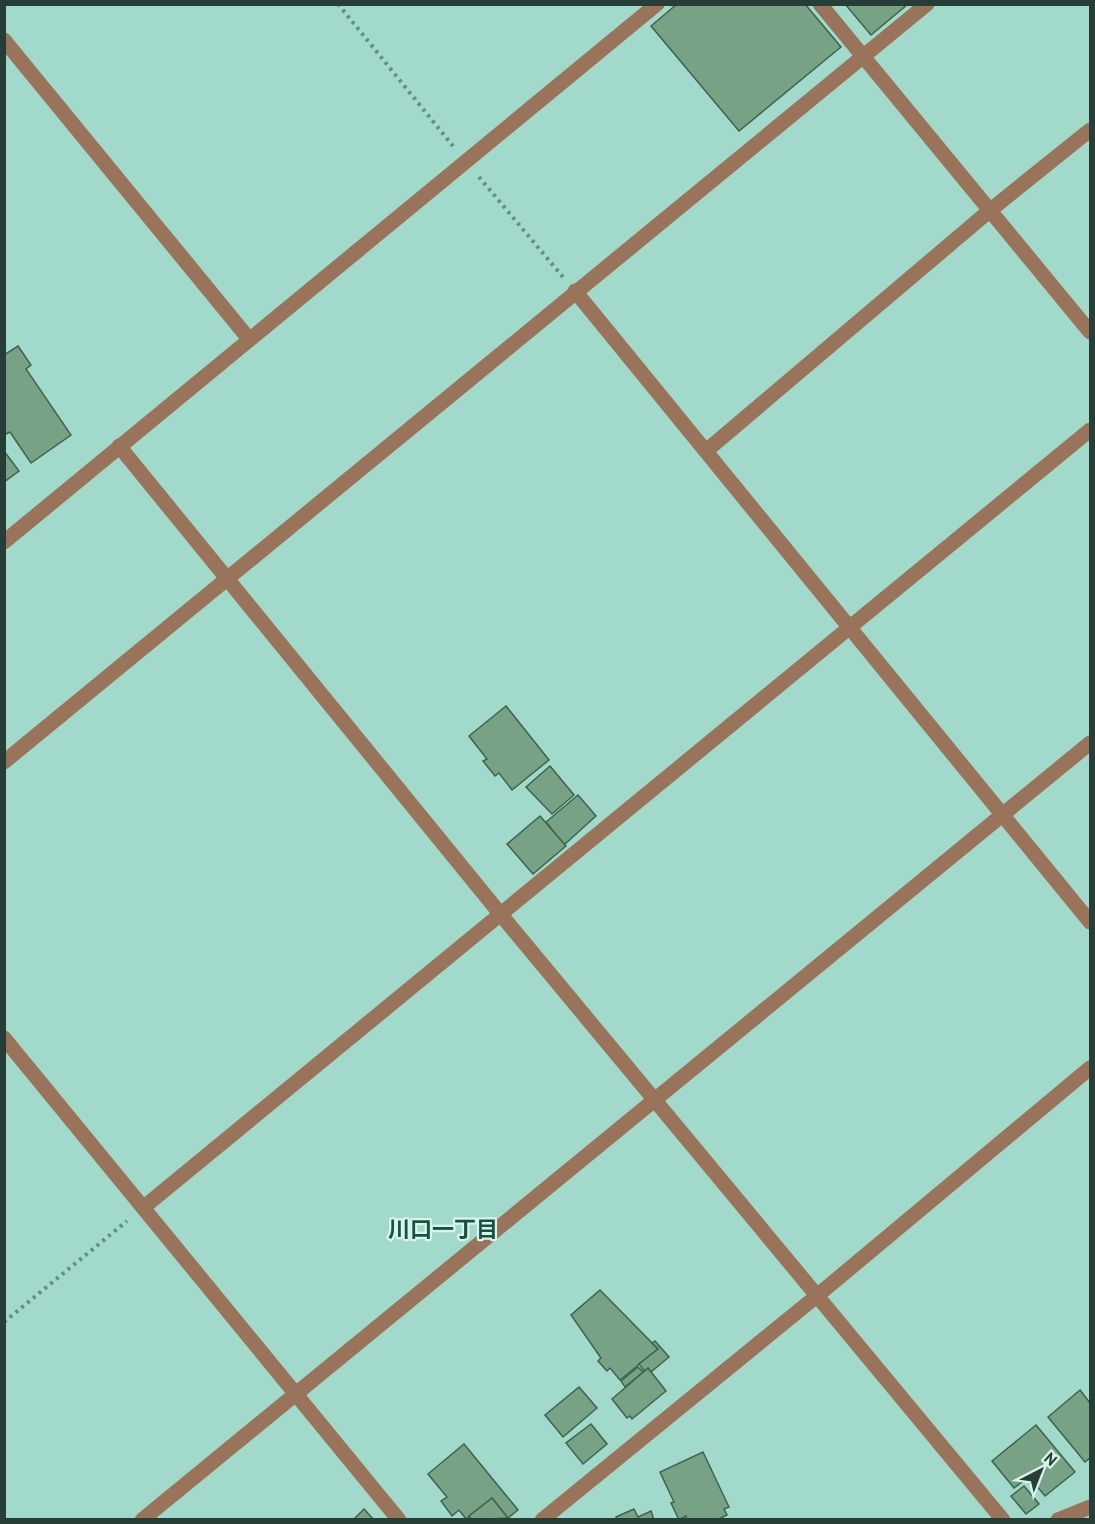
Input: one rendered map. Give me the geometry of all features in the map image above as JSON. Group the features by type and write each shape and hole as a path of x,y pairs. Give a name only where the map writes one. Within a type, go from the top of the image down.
{"street":[{"path":"4,542 657,4"},
{"path":"820,4 988,212 1090,332"},
{"path":"4,762 927,4"},
{"path":"4,40 249,339"},
{"path":"706,451 988,212 1090,130"},
{"path":"575,291 1090,922"},
{"path":"144,1207 502,916 1090,430"},
{"path":"119,446 502,916 1003,1520"},
{"path":"142,1520 296,1391 1090,743"},
{"path":"4,1038 296,1391 399,1520"},
{"path":"542,1520 818,1295 1090,1068"},
{"path":"1058,1520 1090,1507"}],"path":[{"path":"4,1322 144,1207"}],"building":[{"path":"677,4 805,4 841,47 739,131 651,26"},
{"path":"845,4 908,4 871,35"},
{"path":"18,346 31,365 26,369 71,435 31,463 10,432 4,435 4,355"},
{"path":"4,451 19,471 4,482"},
{"path":"506,706 549,760 512,790 499,773 495,776 483,761 487,759 469,736"},
{"path":"550,766 574,795 552,814 526,787"},
{"path":"578,795 596,816 564,845 546,822"},
{"path":"540,816 566,846 533,874 507,844"},
{"path":"600,1290 658,1349 620,1380 610,1368 607,1371 598,1361 601,1358 571,1315"},
{"path":"655,1341 669,1357 651,1372 648,1368 644,1371 639,1364 658,1349 652,1343"},
{"path":"638,1367 643,1372 625,1387 621,1381"},
{"path":"648,1368 666,1391 632,1419 630,1416 627,1418 612,1399"},
{"path":"579,1387 597,1408 563,1437 545,1415"},
{"path":"1080,1390 1090,1403 1090,1458 1085,1462 1048,1417"},
{"path":"591,1424 607,1444 583,1464 566,1443"},
{"path":"1036,1425 1075,1472 1045,1496 1035,1484 1032,1486 1026,1479 1014,1488 992,1461"},
{"path":"464,1444 518,1510 508,1518 492,1498 466,1519 459,1510 452,1516 441,1501 447,1497 428,1474"},
{"path":"703,1452 729,1507 724,1509 727,1515 717,1520 687,1520 686,1516 679,1520 671,1503 674,1502 660,1472"},
{"path":"1024,1486 1039,1504 1026,1514 1011,1496"},
{"path":"492,1498 508,1518 472,1520 469,1516"},
{"path":"364,1509 374,1520 353,1520"},
{"path":"634,1509 638,1517 651,1511 654,1520 617,1520 616,1517"}],"district":[{"name":"川口一丁目","path":"443,1229"}]}
